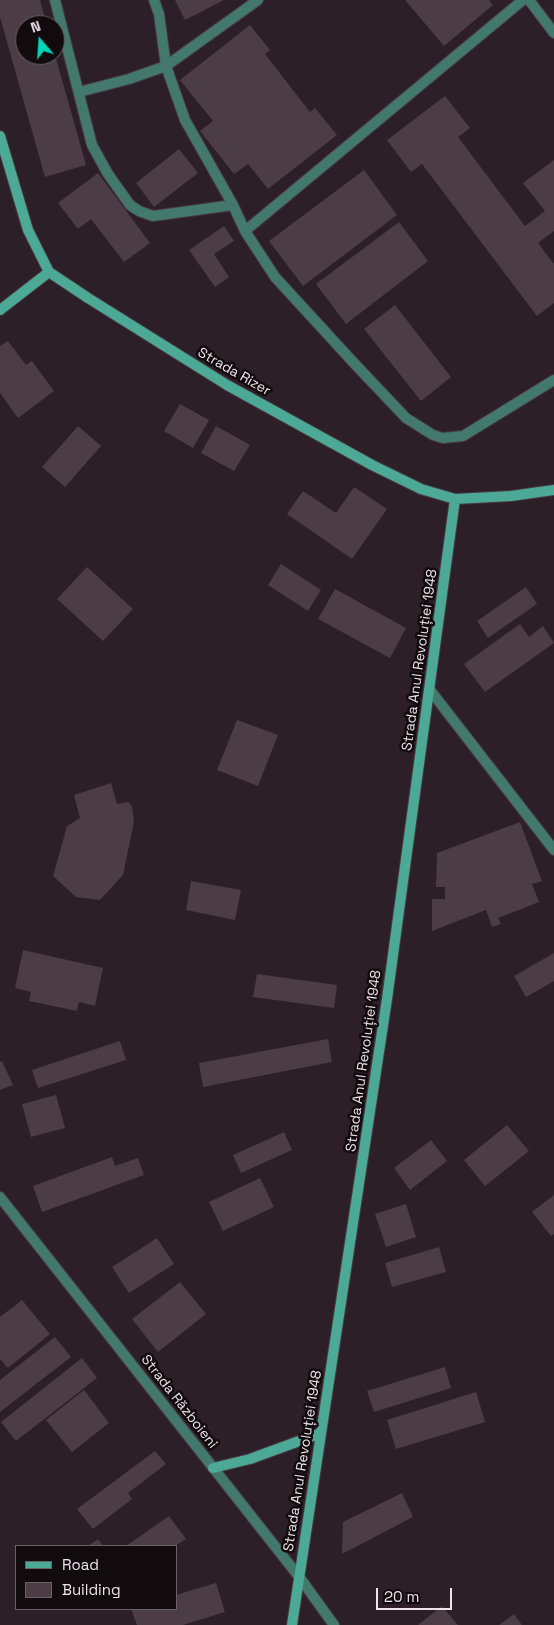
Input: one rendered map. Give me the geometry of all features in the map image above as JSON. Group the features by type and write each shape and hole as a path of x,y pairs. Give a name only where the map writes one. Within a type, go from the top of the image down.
{"street":[{"path":"55,0 92,145 108,174 130,205 152,216 233,205"},
{"path":"154,0 159,14 166,66 185,120 233,205 245,231 275,277 406,418 433,435 444,438 463,436 554,380"},
{"path":"79,92 129,79 166,66 258,0"},
{"path":"245,231 523,0"},
{"path":"529,0 554,33"},
{"path":"0,136 28,230 49,272 0,310"},
{"name":"Strada Rizer","path":"49,272 228,385 372,465 421,489 456,499 511,496 554,490"},
{"name":"Strada Anul Revoluției 1948","path":"292,1625 387,999 456,499"},
{"path":"430,690 554,850"},
{"name":"Strada Războieni","path":"0,1197 300,1578 334,1625"},
{"path":"213,1468 250,1459 322,1433"}],"building":[{"path":"0,0 40,0 44,15 15,15 15,65 58,65 86,165 45,177 0,17"},
{"path":"175,0 224,0 185,20"},
{"path":"405,0 489,0 493,5 444,46"},
{"path":"250,25 270,50 265,54 310,112 315,108 337,135 268,189 248,164 234,174 200,131 213,121 180,80"},
{"path":"445,96 470,128 458,137 525,226 545,211 523,183 554,160 554,231 538,243 554,264 554,303 537,316 422,164 411,172 387,140"},
{"path":"179,149 198,173 154,207 136,183"},
{"path":"364,170 397,215 303,286 269,241"},
{"path":"98,173 150,243 124,262 91,219 78,229 58,203"},
{"path":"399,222 428,261 346,324 316,284"},
{"path":"224,226 234,241 214,254 229,277 215,287 189,250"},
{"path":"395,305 451,377 421,401 364,329"},
{"path":"8,341 26,365 32,361 54,391 18,418 0,393 0,346"},
{"path":"180,404 209,420 193,448 164,431"},
{"path":"78,426 101,446 65,487 42,467"},
{"path":"216,426 250,445 234,471 201,453"},
{"path":"354,487 387,509 352,559 287,514 303,491 336,513"},
{"path":"281,564 321,590 308,611 268,585"},
{"path":"87,567 133,609 103,641 57,599"},
{"path":"526,587 537,604 488,638 477,621"},
{"path":"335,589 406,628 390,658 318,619"},
{"path":"520,624 529,637 543,626 554,643 485,692 464,664"},
{"path":"237,720 278,735 258,786 217,770"},
{"path":"111,783 117,804 128,802 132,806 134,822 123,875 100,900 76,897 53,876 67,826 80,818 74,795"},
{"path":"520,822 542,881 532,884 539,902 498,918 501,924 492,927 486,910 432,931 432,899 445,899 445,887 436,887 437,853"},
{"path":"191,881 241,890 235,920 186,910"},
{"path":"23,950 103,968 95,1006 79,1002 77,1011 29,1001 31,992 15,988"},
{"path":"554,953 554,981 526,997 514,976"},
{"path":"257,974 337,985 334,1008 253,997"},
{"path":"328,1039 332,1062 203,1087 199,1063"},
{"path":"120,1041 126,1060 38,1088 32,1070"},
{"path":"2,1061 13,1085 0,1090 0,1062"},
{"path":"56,1095 65,1128 31,1137 22,1104"},
{"path":"507,1125 529,1151 485,1186 464,1160"},
{"path":"284,1132 292,1150 241,1173 233,1155"},
{"path":"431,1140 447,1161 410,1190 394,1168"},
{"path":"112,1157 115,1166 138,1158 144,1175 42,1212 33,1186"},
{"path":"260,1178 274,1207 223,1231 209,1202"},
{"path":"554,1195 554,1234 551,1236 532,1212"},
{"path":"406,1204 416,1237 386,1247 375,1214"},
{"path":"157,1238 174,1264 129,1293 112,1267"},
{"path":"439,1247 446,1272 392,1287 385,1263"},
{"path":"180,1282 206,1314 158,1352 132,1319"},
{"path":"22,1300 50,1334 8,1368 0,1359 0,1317"},
{"path":"55,1337 71,1357 0,1412 0,1380"},
{"path":"82,1358 97,1378 16,1441 1,1422"},
{"path":"445,1367 451,1388 374,1412 367,1391"},
{"path":"84,1390 109,1423 72,1452 46,1420"},
{"path":"476,1392 485,1422 396,1449 387,1420"},
{"path":"155,1451 166,1464 128,1493 132,1499 93,1529 77,1509"},
{"path":"402,1493 413,1517 342,1554 343,1522"},
{"path":"169,1516 186,1539 177,1545 127,1545"},
{"path":"98,1539 102,1545 89,1545"},
{"path":"216,1583 225,1612 183,1625 137,1625 131,1610 178,1610 178,1594"},
{"path":"442,1606 458,1625 418,1625"},
{"path":"514,1614 522,1625 499,1625"}]}
